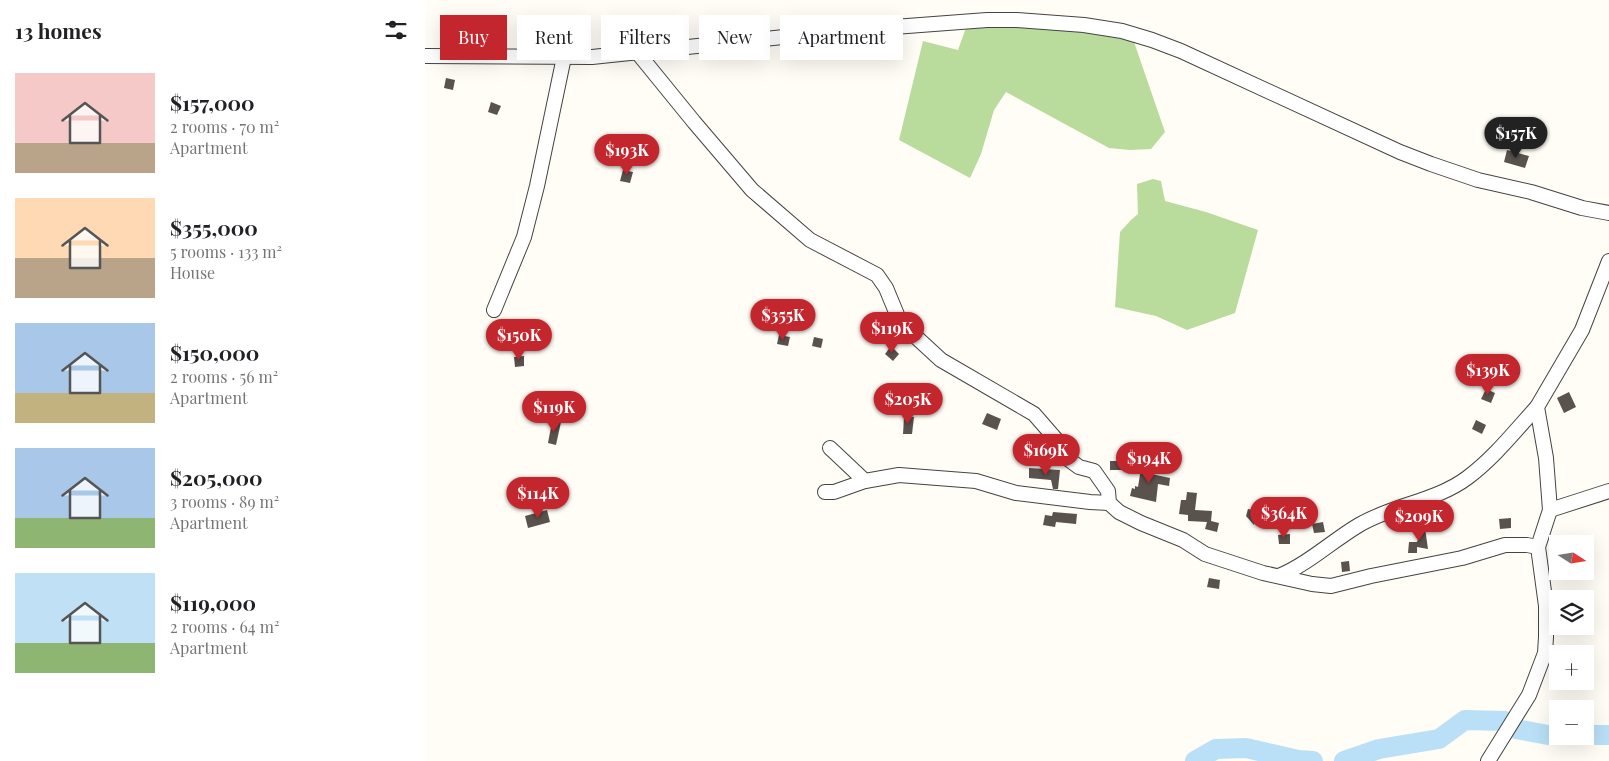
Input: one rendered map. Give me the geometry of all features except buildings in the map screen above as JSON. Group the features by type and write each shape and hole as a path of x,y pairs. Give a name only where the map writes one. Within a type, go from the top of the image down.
{"street":[{"path":"689,46 841,30 987,20 1084,25 1122,31 1181,51 1383,144 1431,164 1478,180 1531,192 1582,208 1609,213"},
{"path":"425,56 517,57"},
{"path":"494,310 524,237 537,186 563,60"},
{"path":"644,60 752,190 810,240 877,275 886,288 898,317 916,337 941,360 1034,414 1061,445 1064,456 1079,467 1094,471 1108,491 1109,503"},
{"path":"1279,576 1293,570 1360,524 1435,494 1467,478 1495,453 1537,407 1582,330 1609,261"},
{"path":"1488,761 1529,695 1545,653 1546,606 1538,547 1550,510 1546,458 1537,407"},
{"path":"830,448 865,482"},
{"path":"825,492 834,492 865,482 899,475 976,481 1016,493 1109,503 1126,515 1183,540 1205,554 1279,576 1312,584 1331,586 1462,558 1505,545 1538,547"},
{"path":"1550,510 1609,491"}],"green space":[{"path":"967,25 1047,26 1133,39 1165,132 1151,149 1109,148 1006,92 994,110 981,154 970,178 899,140 923,41 958,50"},
{"path":"1153,179 1161,181 1165,201 1206,212 1258,230 1235,313 1187,330 1156,316 1115,307 1120,232 1138,214 1137,184"}],"waterway":[{"path":"1344,761 1379,749 1439,739 1465,720 1505,721"},
{"path":"1516,729 1549,735"},
{"path":"1594,735 1609,735"},
{"path":"1195,761 1216,749 1246,748 1298,760 1313,761"}]}
